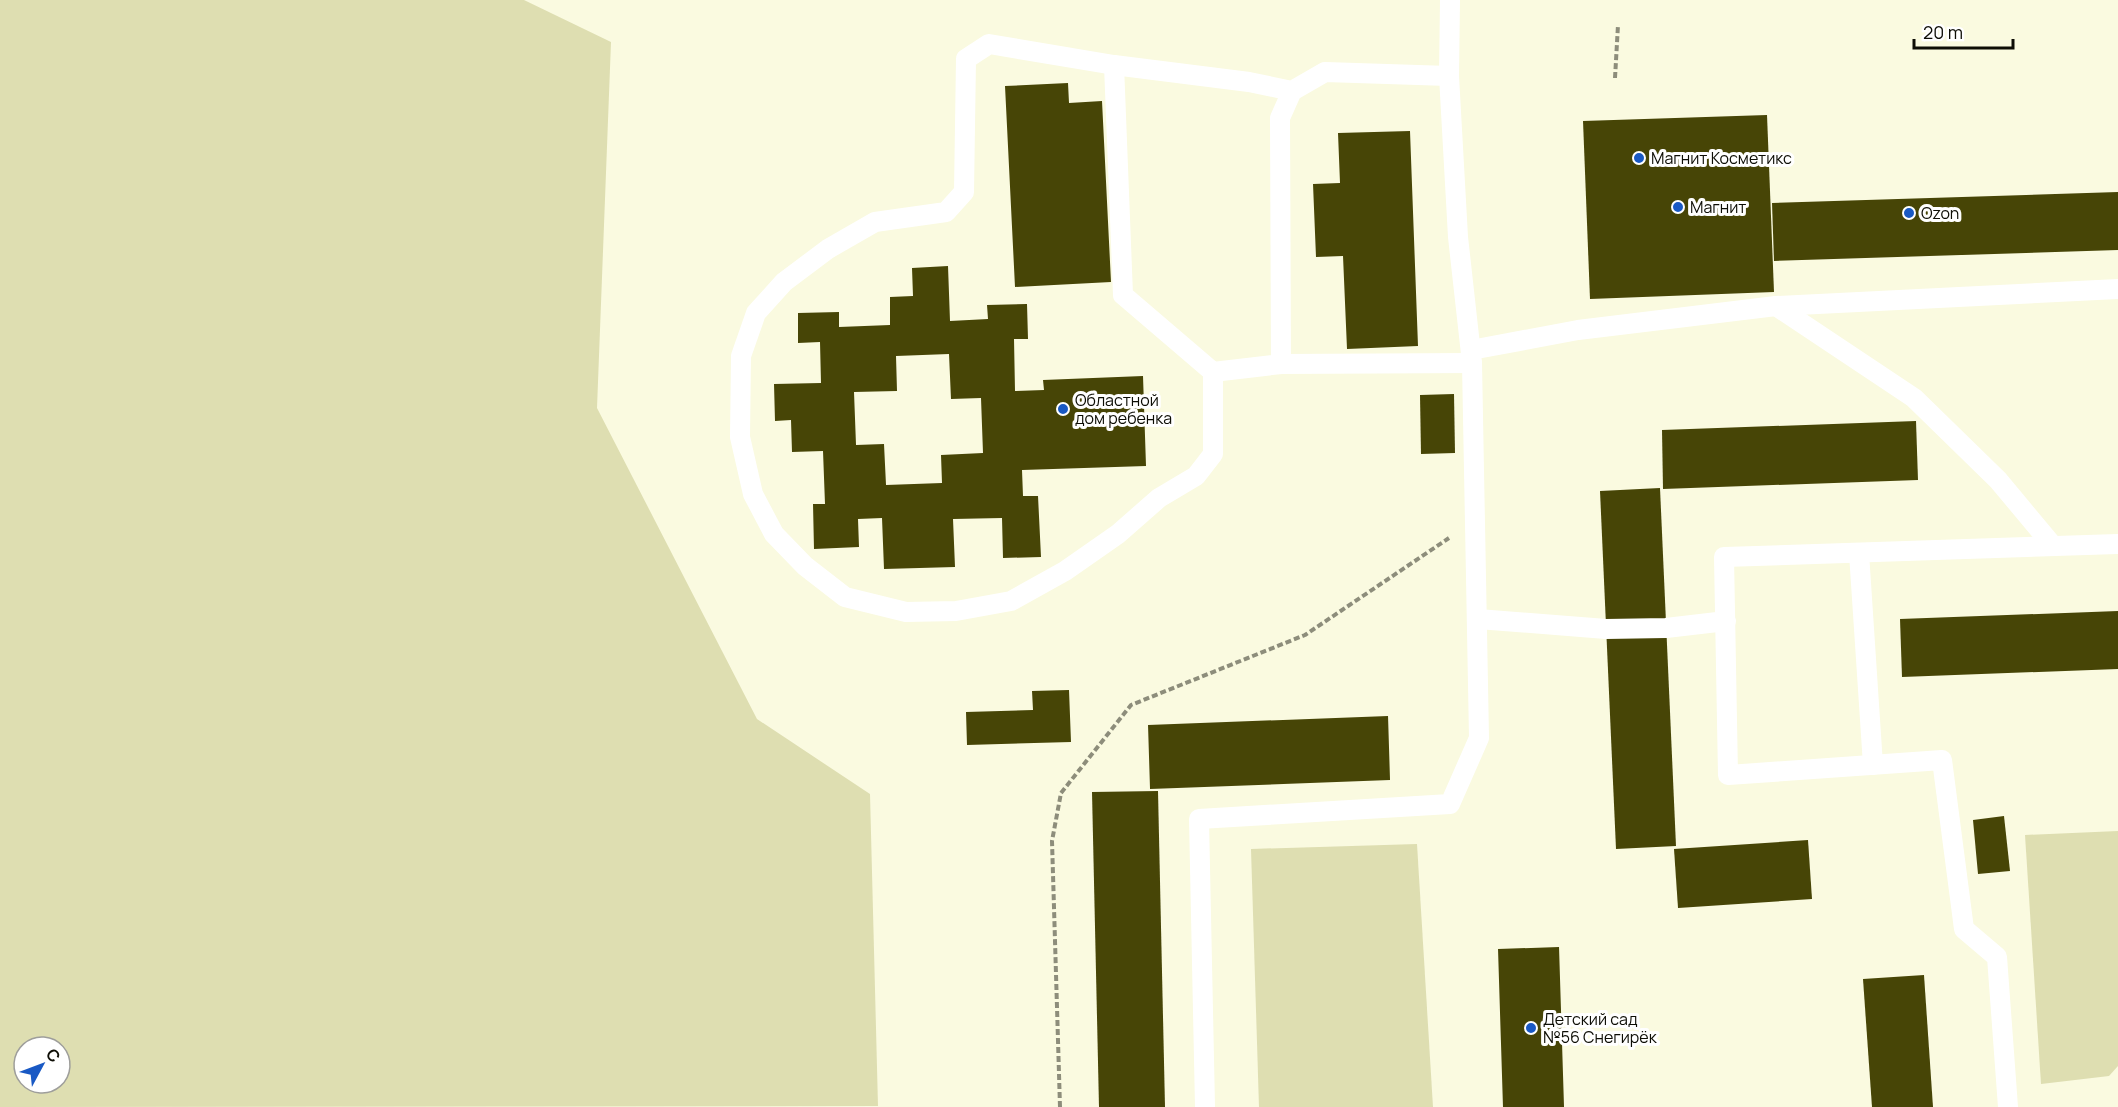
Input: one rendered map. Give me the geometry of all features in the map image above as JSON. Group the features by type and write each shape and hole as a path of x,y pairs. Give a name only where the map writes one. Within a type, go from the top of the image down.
{"lane":[{"path":"1206,1107 1199,819 1450,804 1479,738 1472,357 1458,237 1449,76 1450,0"},
{"path":"1214,372 1213,454 1196,476 1159,498 1118,534 1065,571 1011,601 956,611 906,612 845,597 805,566 774,534 753,494 740,437 741,356 756,313 784,282 828,249 875,222 946,212 964,192 966,59 989,44 1114,65 1248,82 1292,91"},
{"path":"1114,65 1123,295 1214,372 1281,364 1472,357 1578,330 1776,306 2118,289"},
{"path":"1281,364 1280,117 1292,91 1325,72 1449,76"},
{"path":"1776,306 1914,398 1998,480 2053,546"},
{"path":"2008,1107 1997,957 1964,929 1942,760 1728,775 1724,557 2118,544"},
{"path":"1859,553 1872,765"},
{"path":"1478,619 1606,630 1666,628 1726,621"}],"path":[{"path":"1615,78 1618,25"},
{"path":"1060,1107 1052,841 1061,793 1131,705 1305,635 1476,520"}],"green space":[{"path":"0,0 524,0 611,42 597,408 757,719 870,794 878,1106 0,1107"},
{"path":"2118,831 2118,1066 2109,1076 2041,1084 2025,835"},
{"path":"1417,844 1433,1107 1259,1107 1251,849"}],"building":[{"path":"1068,83 1069,103 1102,101 1111,282 1015,287 1005,86"},
{"name":"Магнит","path":"1767,115 1774,292 1590,299 1583,121"},
{"path":"1410,131 1418,346 1347,349 1343,256 1316,257 1313,184 1340,183 1338,133"},
{"path":"2118,192 2118,250 1774,261 1772,203"},
{"name":"Областной дом ребенка","path":"948,266 950,321 988,319 987,305 1027,304 1028,339 1014,339 1015,391 1044,390 1043,380 1143,376 1146,466 1022,470 1023,496 1038,496 1041,557 1003,558 1002,518 953,519 955,567 884,569 882,518 858,519 859,547 814,549 813,504 825,504 823,451 792,452 791,420 775,421 774,384 821,383 820,342 798,343 798,313 839,312 839,327 890,325 890,297 913,296 912,268","holes":["949,354 951,399 981,398 983,453 941,455 942,483 886,485 884,444 856,445 854,392 897,391 896,356"]},
{"path":"1454,394 1455,453 1421,454 1420,395"},
{"path":"1916,421 1918,480 1663,489 1662,430"},
{"path":"1660,488 1676,846 1616,849 1600,491"},
{"path":"2118,611 2118,669 1902,677 1900,619"},
{"path":"1069,690 1071,742 967,745 966,712 1033,710 1032,691"},
{"path":"1388,716 1390,780 1150,789 1148,725"},
{"path":"1158,791 1165,1107 1099,1107 1092,792"},
{"path":"2004,816 2010,871 1978,874 1973,820"},
{"path":"1808,840 1812,899 1678,908 1674,849"},
{"name":"Детский сад №56 Снегирёк","path":"1559,947 1564,1107 1503,1107 1498,949"},
{"path":"1924,975 1933,1107 1872,1107 1863,979"}],"place":[{"name":"Магнит Косметикс","path":"1639,158"},
{"name":"Магнит","path":"1678,207"},
{"name":"Ozon","path":"1909,213"},
{"name":"Областной дом ребенка","path":"1063,409"},
{"name":"Детский сад №56 Снегирёк","path":"1531,1028"}]}
